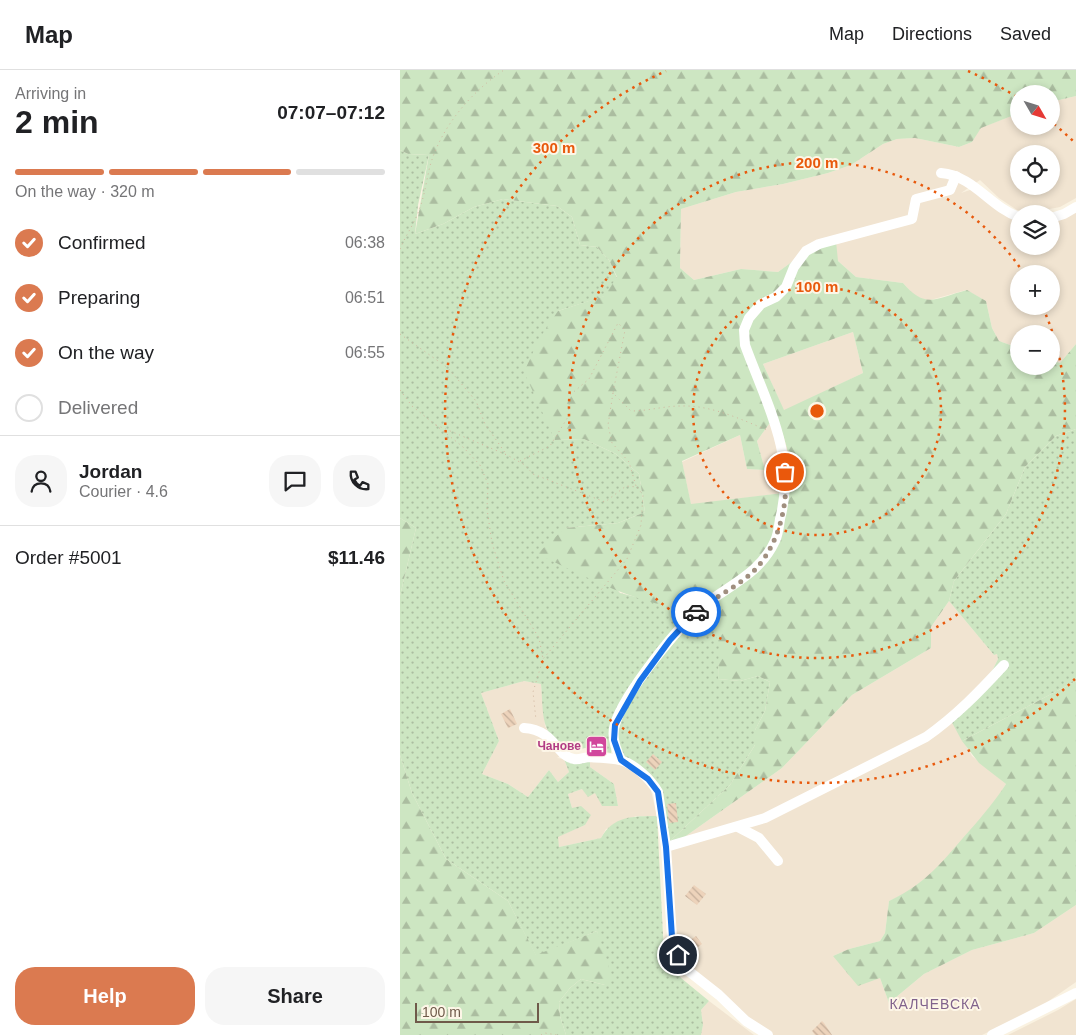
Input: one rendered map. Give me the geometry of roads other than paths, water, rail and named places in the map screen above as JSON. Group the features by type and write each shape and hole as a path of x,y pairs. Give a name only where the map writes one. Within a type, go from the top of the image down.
{"street":[{"path":"941,173 956,176 967,181 1010,212"},
{"path":"621,760 614,740 615,725 640,681 688,619 704,605 748,577 763,560 775,541 787,483 779,435 745,345 744,330 749,318 761,304 776,297 786,287 794,267 806,251 819,244 861,234 891,224 909,222 912,219 916,199 950,190 956,176"},
{"path":"1060,214 1076,207"},
{"path":"666,847 765,818 926,737 948,722 971,701 1004,664"},
{"path":"524,728 538,729 566,755 574,759 589,757 621,760 648,779 658,792 666,847 672,937 678,955 686,969 719,994 746,1021 768,1035"},
{"path":"738,827 759,838 778,861"},
{"path":"992,1035 1076,993"}],"place":[{"name":"Чанове","path":"597,746"}],"district":[{"name":"КАЛЧЕВСКА","path":"935,1004"}]}
